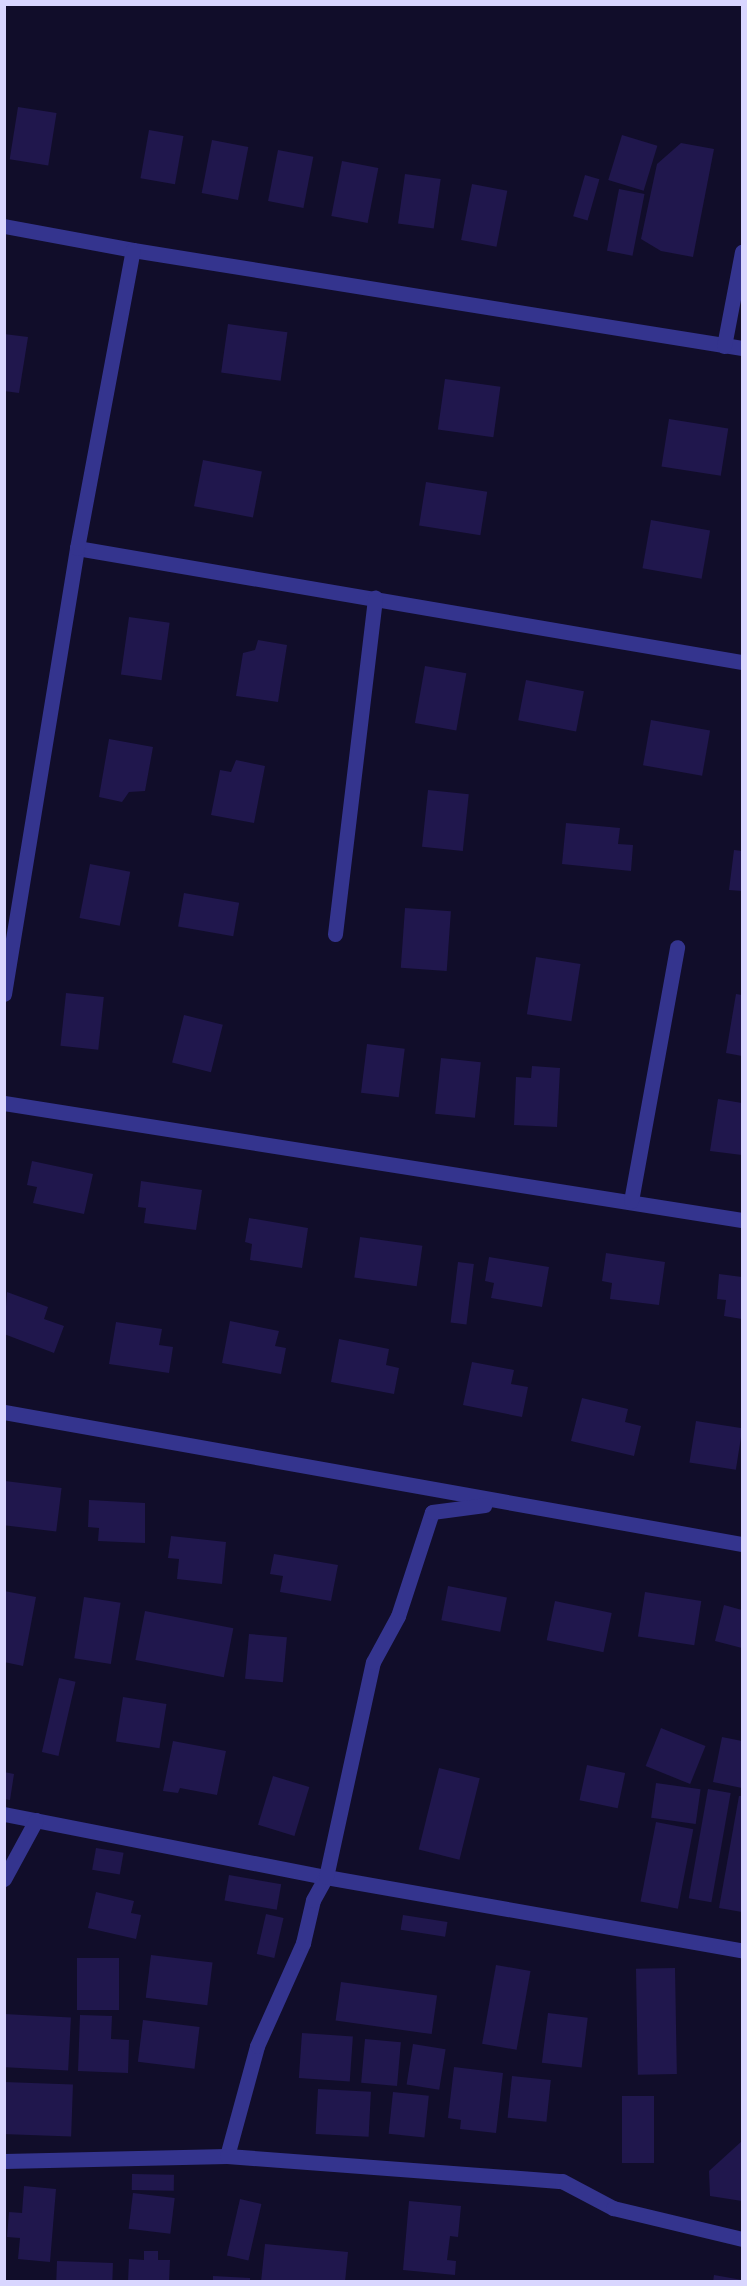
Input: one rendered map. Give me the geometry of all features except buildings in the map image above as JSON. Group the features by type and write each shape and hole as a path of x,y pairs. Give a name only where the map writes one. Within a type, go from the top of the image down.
{"street":[{"path":"4,226 134,250 742,348"},
{"path":"4,994 77,548 134,250"},
{"path":"724,346 742,252"},
{"path":"77,548 375,597 742,662"},
{"path":"335,934 375,597"},
{"path":"631,1202 677,947"},
{"path":"4,1103 742,1220"},
{"path":"4,1412 500,1504 639,1523 742,1544"},
{"path":"227,2156 257,2046 303,1943 313,1900 326,1877 373,1662 399,1616 432,1512 500,1504"},
{"path":"4,1814 326,1877 742,1950"},
{"path":"4,1879 36,1820"},
{"path":"4,2161 227,2156 562,2181 613,2208 742,2239"}]}
